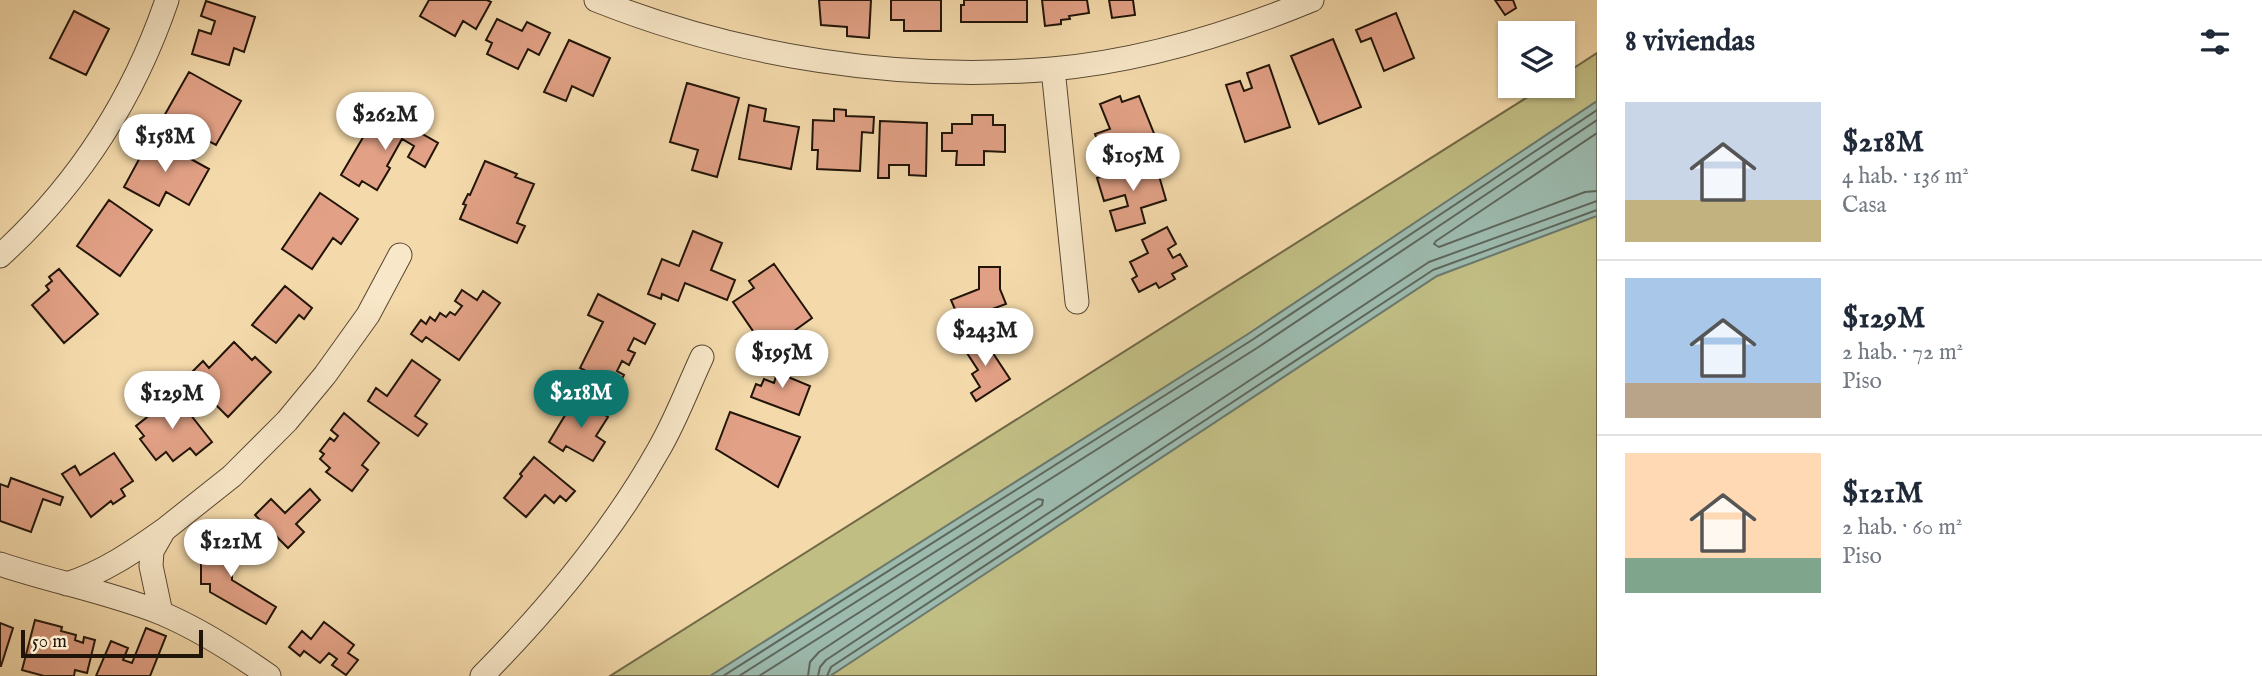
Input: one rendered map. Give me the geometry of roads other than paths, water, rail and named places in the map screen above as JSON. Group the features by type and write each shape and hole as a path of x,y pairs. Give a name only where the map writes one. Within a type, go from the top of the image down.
{"street":[{"path":"0,256 31,227 89,159 119,112 140,71 167,0"},
{"path":"596,0 713,39 824,61 921,71 975,72 1053,69 1152,52 1249,25 1312,0"},
{"path":"1053,69 1077,302"},
{"path":"68,584 109,567 164,530 232,476 286,421 325,375 368,315 400,255"},
{"path":"482,676 545,609 612,522 659,449 702,357"},
{"path":"162,613 151,566 152,551 164,530"},
{"path":"0,564 162,613 227,648 269,676"}],"water":[{"path":"1597,101 1597,216 1437,276 830,676 710,676 1248,334"}]}
